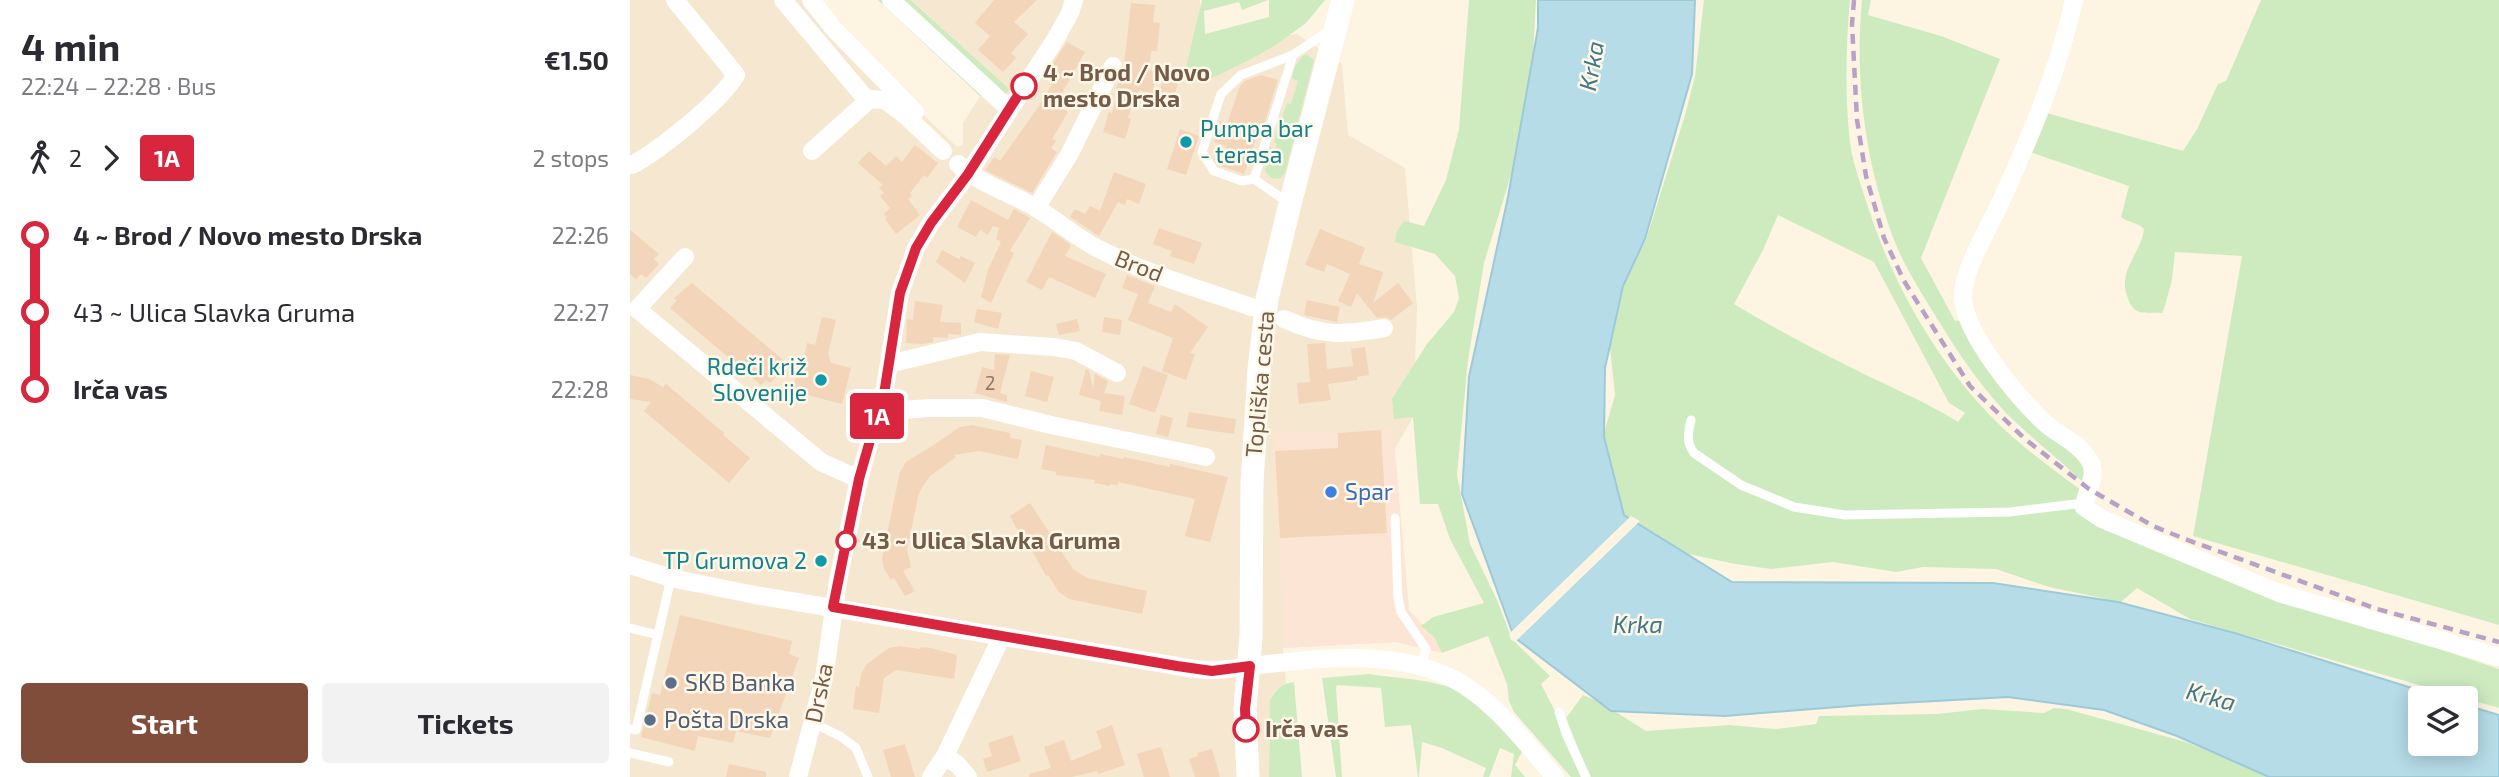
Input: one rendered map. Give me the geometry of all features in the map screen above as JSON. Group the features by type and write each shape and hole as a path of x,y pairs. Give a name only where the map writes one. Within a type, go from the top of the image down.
{"main road":[{"name":"Topliška cesta","path":"1248,777 1245,709 1250,666 1252,482 1259,369 1267,299 1343,0"}],"street":[{"path":"632,165 671,139 729,87 736,75 675,0"},
{"path":"782,0 866,99 885,100 957,162"},
{"path":"811,0 834,29 957,162"},
{"path":"891,0 1009,109"},
{"path":"1074,0 1055,40 1009,109 957,162 931,223 916,248 900,293 889,365 878,412 982,408 1206,457"},
{"path":"2074,0 2058,62 1964,286 1963,298 1978,340 1998,370 2046,424 2080,449 2090,460 2093,475 2084,503 2092,514 2279,593 2499,657"},
{"path":"1036,208 1069,155 1113,66"},
{"path":"812,151 870,99"},
{"name":"Brod","path":"957,162 1036,208 1098,249 1134,266 1251,307"},
{"path":"685,257 633,306 821,462 859,479"},
{"path":"1284,319 1304,328 1342,335 1384,328"},
{"path":"889,365 981,342 1076,351 1117,373"},
{"name":"Drska","path":"798,777 824,678 833,607 859,479 878,412"},
{"path":"630,565 671,578 1212,671 1250,666 1371,659 1421,666 1460,682 1476,693 1504,719 1555,777"},
{"path":"931,777 945,756 1002,636"},
{"path":"945,756 958,765 968,777"}],"lane":[{"path":"1290,204 1254,180 1242,181 1214,171 1202,152 1221,94 1241,75 1293,55 1338,26"},
{"path":"1254,180 1293,55"},
{"path":"1691,420 1687,437 1689,447 1694,453 1741,485 1794,506 1845,515 2010,512 2084,503"},
{"path":"1395,518 1398,597 1401,612 1426,649 1421,666"},
{"path":"630,729 636,730 671,578"},
{"path":"630,628 658,635"},
{"path":"1559,712 1586,777"},
{"path":"813,723 840,736 856,748 868,777"},
{"path":"630,753 668,762"}],"shaded area":[{"path":"630,0 821,0 909,101 957,147 963,145 963,123 980,96 1002,101 1008,89 912,0 1200,0 1200,48 1297,34 1342,64 1348,135 1405,168 1417,308 1413,417 1392,454 1395,642 1283,648 1286,683 1274,692 1270,700 1269,777 630,777"},
{"path":"1393,427 1409,610 1434,637 1442,653 1395,642 1283,648 1273,430 1338,433"}],"green space":[{"path":"878,0 911,0 1009,89 1002,101 980,96"},
{"path":"1202,0 1268,0 1242,10 1239,2 1204,11 1205,34 1269,17 1269,0 1325,0 1306,23 1276,45 1206,81 1183,80"},
{"path":"1469,0 1536,0 1530,113 1484,263 1468,360 1457,474 1470,544 1512,639 1550,676 1541,684 1556,713 1581,777 1571,777 1514,712 1509,701 1507,684 1488,636 1442,653 1434,637 1421,626 1433,617 1484,603 1450,539 1438,504 1420,504 1413,417 1394,419 1392,399 1427,344 1454,312 1459,298 1455,276 1435,254 1395,242 1397,231 1404,221 1424,226 1446,180 1459,129"},
{"path":"1704,0 1850,0 1846,66 1848,117 1850,143 1860,182 1892,270 1907,299 1942,356 1982,407 2023,446 2081,490 2078,508 2371,626 2499,669 2499,708 2478,702 2478,686 2423,686 2190,619 2137,588 2121,602 2049,587 1996,569 1923,567 1896,572 1833,562 1771,569 1684,553 1625,518 1611,481 1604,433 1615,395 1610,348 1625,281 1646,240 1695,76","holes":["1778,215 1874,262 1949,403 1965,413 1958,422 1805,344 1734,304"]},
{"path":"1862,0 1871,0 1868,15 1941,36 2000,59 1921,258 1955,321 1962,320 2086,464 2085,484 2010,417 1982,385 1950,340 1901,256 1877,186 1865,124 1860,62"},
{"path":"2261,0 2499,0 2499,625 2193,536 2242,256 2175,252 2172,280 2162,313 2140,312 2130,303 2125,286 2125,278 2144,229 2121,217 2129,186 2027,151 2043,112 2183,151 2197,129 2218,84 2226,81"},
{"path":"1306,54 1314,60 1285,173 1279,179 1271,178 1265,171 1269,148 1275,149 1277,143 1274,142 1287,103 1291,104 1298,81 1292,78 1294,71"},
{"path":"1369,674 1433,683 1469,696 1489,713 1523,750 1515,765 1525,777 1511,777 1514,754 1500,748 1489,777 1483,777 1486,768 1422,742 1418,777 1411,725 1385,727 1381,688 1337,685 1342,777 1336,777 1322,678"},
{"path":"1294,682 1302,777 1269,777 1270,700 1280,688"},
{"path":"1583,695 1600,702 1646,731 1729,725 1775,729 1816,724 1819,716 1937,714 1982,709 2044,713 2054,708 2066,709 2186,742 2276,777 1590,777 1566,718"}],"water":[{"name":"Krka","path":"1538,0 1695,0 1692,74 1645,239 1623,286 1605,368 1604,437 1624,515 1732,582 1993,583 2118,602 2235,633 2408,687 2408,756 2478,756 2478,709 2499,715 2499,777 2269,777 2177,736 2104,710 2008,697 1725,716 1611,711 1514,637 1462,494 1469,377 1508,197 1538,28"}],"pier":[{"path":"1631,516 1640,521 1515,642 1511,640 1509,634"}],"building":[{"path":"994,0 1037,0 1014,22 1028,34 1011,53 1016,58 1003,72 978,50 990,36 975,23"},
{"path":"1131,3 1155,5 1153,22 1160,23 1157,51 1151,51 1149,70 1155,72 1153,94 1139,90 1137,96 1135,95 1125,139 1103,132 1119,90 1116,89 1124,66"},
{"path":"1067,42 1085,52 1056,104 1068,112 1052,139 1056,141 1051,148 1057,152 1032,193 985,170 994,157 1000,161 1037,109 1054,81 1045,76"},
{"path":"1166,75 1179,79 1173,100 1157,95"},
{"path":"1261,75 1278,80 1261,134 1258,133 1244,174 1221,166 1227,146 1214,142 1220,121 1227,124 1240,86 1245,81"},
{"path":"1180,129 1199,136 1186,175 1167,169"},
{"path":"915,145 938,163 927,178 924,175 910,193 912,196 908,199 920,215 896,234 885,219 887,217 884,214 890,208 880,196 884,193 879,187 883,185 858,163 869,151 886,166 896,156 902,162"},
{"path":"1114,172 1146,184 1139,204 1127,199 1125,205 1118,202 1099,236 1070,217 1075,209 1085,214 1090,206 1100,211"},
{"path":"971,200 1008,220 1014,209 1030,218 1010,251 1014,253 991,303 981,297 988,270 1001,242 996,239 999,228 993,226 988,235 980,230 976,237 957,227"},
{"path":"1159,228 1202,243 1194,264 1170,256 1172,251 1153,244"},
{"path":"1320,229 1365,248 1359,264 1383,272 1373,303 1398,283 1413,303 1391,320 1387,317 1377,318 1357,293 1351,307 1338,301 1350,274 1327,264 1324,272 1305,265"},
{"path":"630,230 659,254 654,259 659,264 646,278 641,274 636,279 630,274"},
{"path":"1052,232 1071,245 1065,256 1106,274 1095,298 1049,277 1042,290 1026,282"},
{"path":"942,250 959,259 961,256 975,263 965,283 936,262"},
{"path":"1127,275 1155,286 1148,303 1171,312 1175,304 1208,327 1190,353 1195,354 1186,380 1162,371 1173,338 1128,320 1138,294 1122,288"},
{"path":"692,283 788,364 770,383 766,380 761,385 670,308 677,300 674,298"},
{"path":"1307,300 1340,307 1337,322 1304,315"},
{"path":"915,301 943,305 940,322 961,323 961,335 933,337 933,342 923,344 906,343 907,319 913,320"},
{"path":"977,309 1002,313 998,329 974,322"},
{"name":"Rdeči križ Slovenije","path":"822,317 836,320 828,354 831,363 851,368 842,404 792,391 801,356 804,357 807,343 815,345"},
{"path":"1104,317 1122,320 1120,335 1102,332"},
{"path":"1077,319 1080,331 1059,335 1056,324"},
{"path":"1325,343 1327,369 1353,366 1351,349 1365,347 1369,375 1357,377 1357,380 1328,384 1331,400 1299,404 1297,383 1310,382 1307,344"},
{"path":"995,354 1010,355 1000,393 1007,395 1007,402 975,393 982,367 994,370"},
{"path":"1143,366 1168,375 1155,413 1129,404"},
{"path":"1086,369 1089,371 1093,389 1095,374 1108,381 1104,393 1125,396 1122,415 1099,411 1101,401 1079,395"},
{"path":"1031,371 1054,377 1047,402 1025,396"},
{"path":"630,375 649,379 663,387 666,384 750,458 729,483 644,411 651,402 630,399"},
{"path":"1189,412 1236,419 1234,434 1186,427"},
{"path":"1161,415 1173,418 1168,437 1156,434"},
{"path":"972,425 1010,433 1010,438 1022,440 1018,459 979,451 954,455 956,457 930,476 918,497 907,550 911,567 903,571 915,591 905,596 894,578 891,580 884,569 882,558 900,472 906,462 960,427"},
{"name":"Spar","path":"1381,430 1387,533 1280,538 1275,451 1338,448 1338,433"},
{"path":"1046,445 1100,457 1100,454 1123,459 1124,457 1170,467 1170,464 1228,477 1210,542 1185,536 1195,499 1118,482 1118,485 1110,486 1094,483 1095,480 1056,475 1056,472 1041,469"},
{"path":"1030,503 1073,569 1087,578 1147,591 1142,614 1069,599 1059,592 1048,575 1046,576 1027,542 1025,544 1010,516"},
{"path":"680,615 792,641 789,654 799,658 770,738 736,731 733,743 698,736 695,751 641,737 652,693 660,695"},
{"path":"889,648 931,648 957,655 954,679 896,670 884,678 879,713 853,709 856,686 859,687 861,674 867,664"},
{"path":"1112,725 1125,765 1098,774 1097,771 1072,777 1029,777 1029,774 1051,768 1044,747 1064,740 1071,761 1102,748 1096,731"},
{"path":"1012,735 1021,761 987,772 983,759 992,756 988,743"},
{"path":"905,744 915,777 891,777 883,750"},
{"path":"1161,747 1170,777 1144,777 1137,754"},
{"path":"1212,749 1220,777 1195,777 1189,759 1198,756 1197,753"},
{"path":"729,764 766,772 766,777 726,777"}],"railway":[{"path":"1854,0 1852,24 1857,120 1866,176 1884,238 1904,281 1970,386 2025,439 2089,489 2153,526 2377,609 2499,642"}],"bus line":[{"name":"1A","path":"1024,86 968,174 931,223 916,248 900,293 885,388 859,479 833,607 1115,657 1212,671 1250,666 1245,709 1246,729"}],"place":[{"name":"4 ~ Brod / Novo mesto Drska","path":"1024,86"},
{"name":"Pumpa bar - terasa","path":"1186,142"},
{"name":"Rdeči križ Slovenije","path":"821,380"},
{"name":"Spar","path":"1331,492"},
{"name":"43 ~ Ulica Slavka Gruma","path":"846,541"},
{"name":"TP Grumova 2","path":"821,561"},
{"name":"SKB Banka","path":"671,683"},
{"name":"Pošta Drska","path":"650,720"},
{"name":"Irča vas","path":"1246,729"}]}
